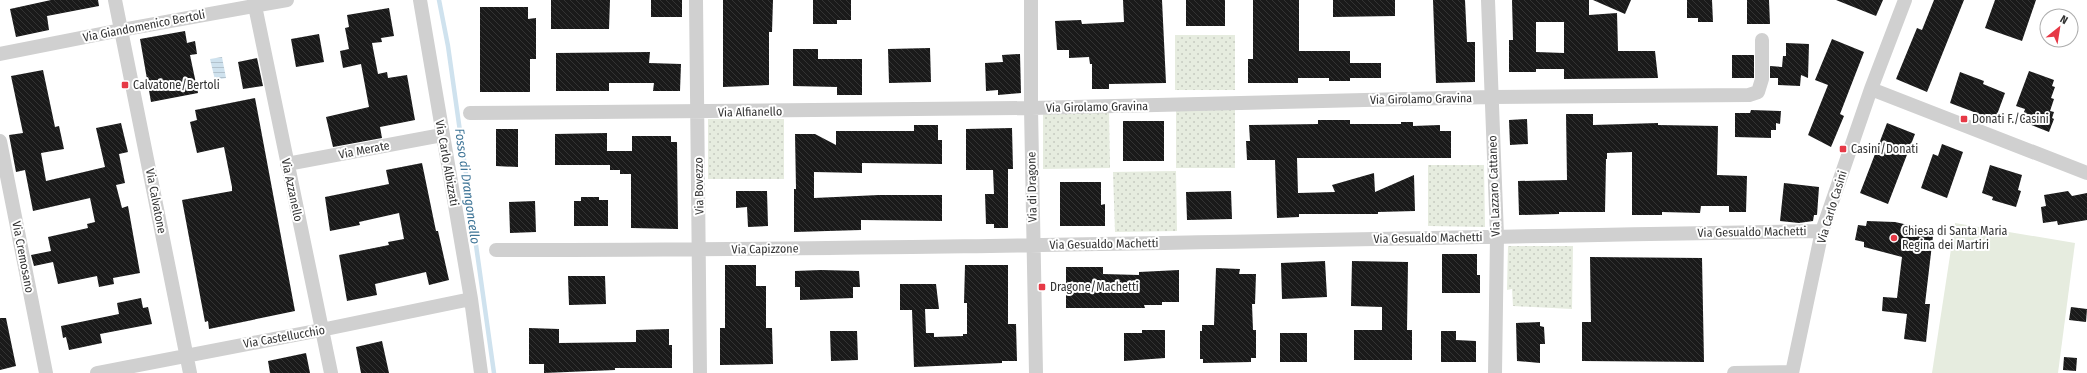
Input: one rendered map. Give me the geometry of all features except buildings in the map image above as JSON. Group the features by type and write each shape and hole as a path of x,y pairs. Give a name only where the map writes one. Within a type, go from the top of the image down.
{"street":[{"name":"Via Calvatone","path":"115,0 190,373"},
{"name":"Via Giandomenico Bertoli","path":"0,54 121,30 288,0"},
{"name":"Via Carlo Albizzati","path":"420,0 471,299 481,373"},
{"name":"Via Bovezzo","path":"696,0 700,250 700,373"},
{"name":"Via di Dragone","path":"1031,0 1031,108 1036,373"},
{"name":"Via Lazzaro Cattaneo","path":"1488,0 1497,236 1495,373"},
{"name":"Via Carlo Casini","path":"1792,372 1822,231 1871,89 1905,0"},
{"name":"Via Azzanello","path":"255,6 331,373"},
{"name":"Via Girolamo Gravina","path":"1031,108 1491,97 1754,94 1758,92 1762,84 1762,40"},
{"path":"1871,89 2087,173"},
{"name":"Via Alfianello","path":"470,113 1031,108"},
{"name":"Via Merate","path":"287,164 442,135"},
{"name":"Via Cremosano","path":"0,141 46,373"},
{"name":"Via Gesualdo Machetti","path":"1033,246 1822,231"},
{"name":"Via Capizzone","path":"496,250 700,250 1033,246"},
{"name":"Via Castellucchio","path":"97,373 321,330 471,299"},
{"path":"1734,373 1792,372"}],"shaded area":[{"path":"1175,35 1235,35 1235,90 1175,90"},
{"path":"1176,109 1235,109 1235,168 1176,168"},
{"path":"1109,111 1110,168 1043,169 1043,112"},
{"path":"708,119 784,119 784,179 708,179"},
{"path":"1428,165 1484,165 1485,227 1428,226"},
{"path":"1176,171 1177,231 1115,232 1113,172"},
{"path":"1955,223 2075,243 2058,373 1932,373"},
{"path":"1508,246 1573,246 1572,309 1513,306 1512,289 1507,290"}],"water":[{"path":"222,57 226,78 215,80 210,59"}],"waterway":[{"name":"Fosso di Drangoncello","path":"439,0 448,46 494,373"}],"place":[{"name":"Calvatone/Bertoli","path":"125,85"},
{"name":"Donati F./Casini","path":"1964,119"},
{"name":"Casini/Donati","path":"1843,149"},
{"name":"Chiesa di Santa Maria Regina dei Martiri","path":"1894,238"},
{"name":"Dragone/Machetti","path":"1042,287"}]}
